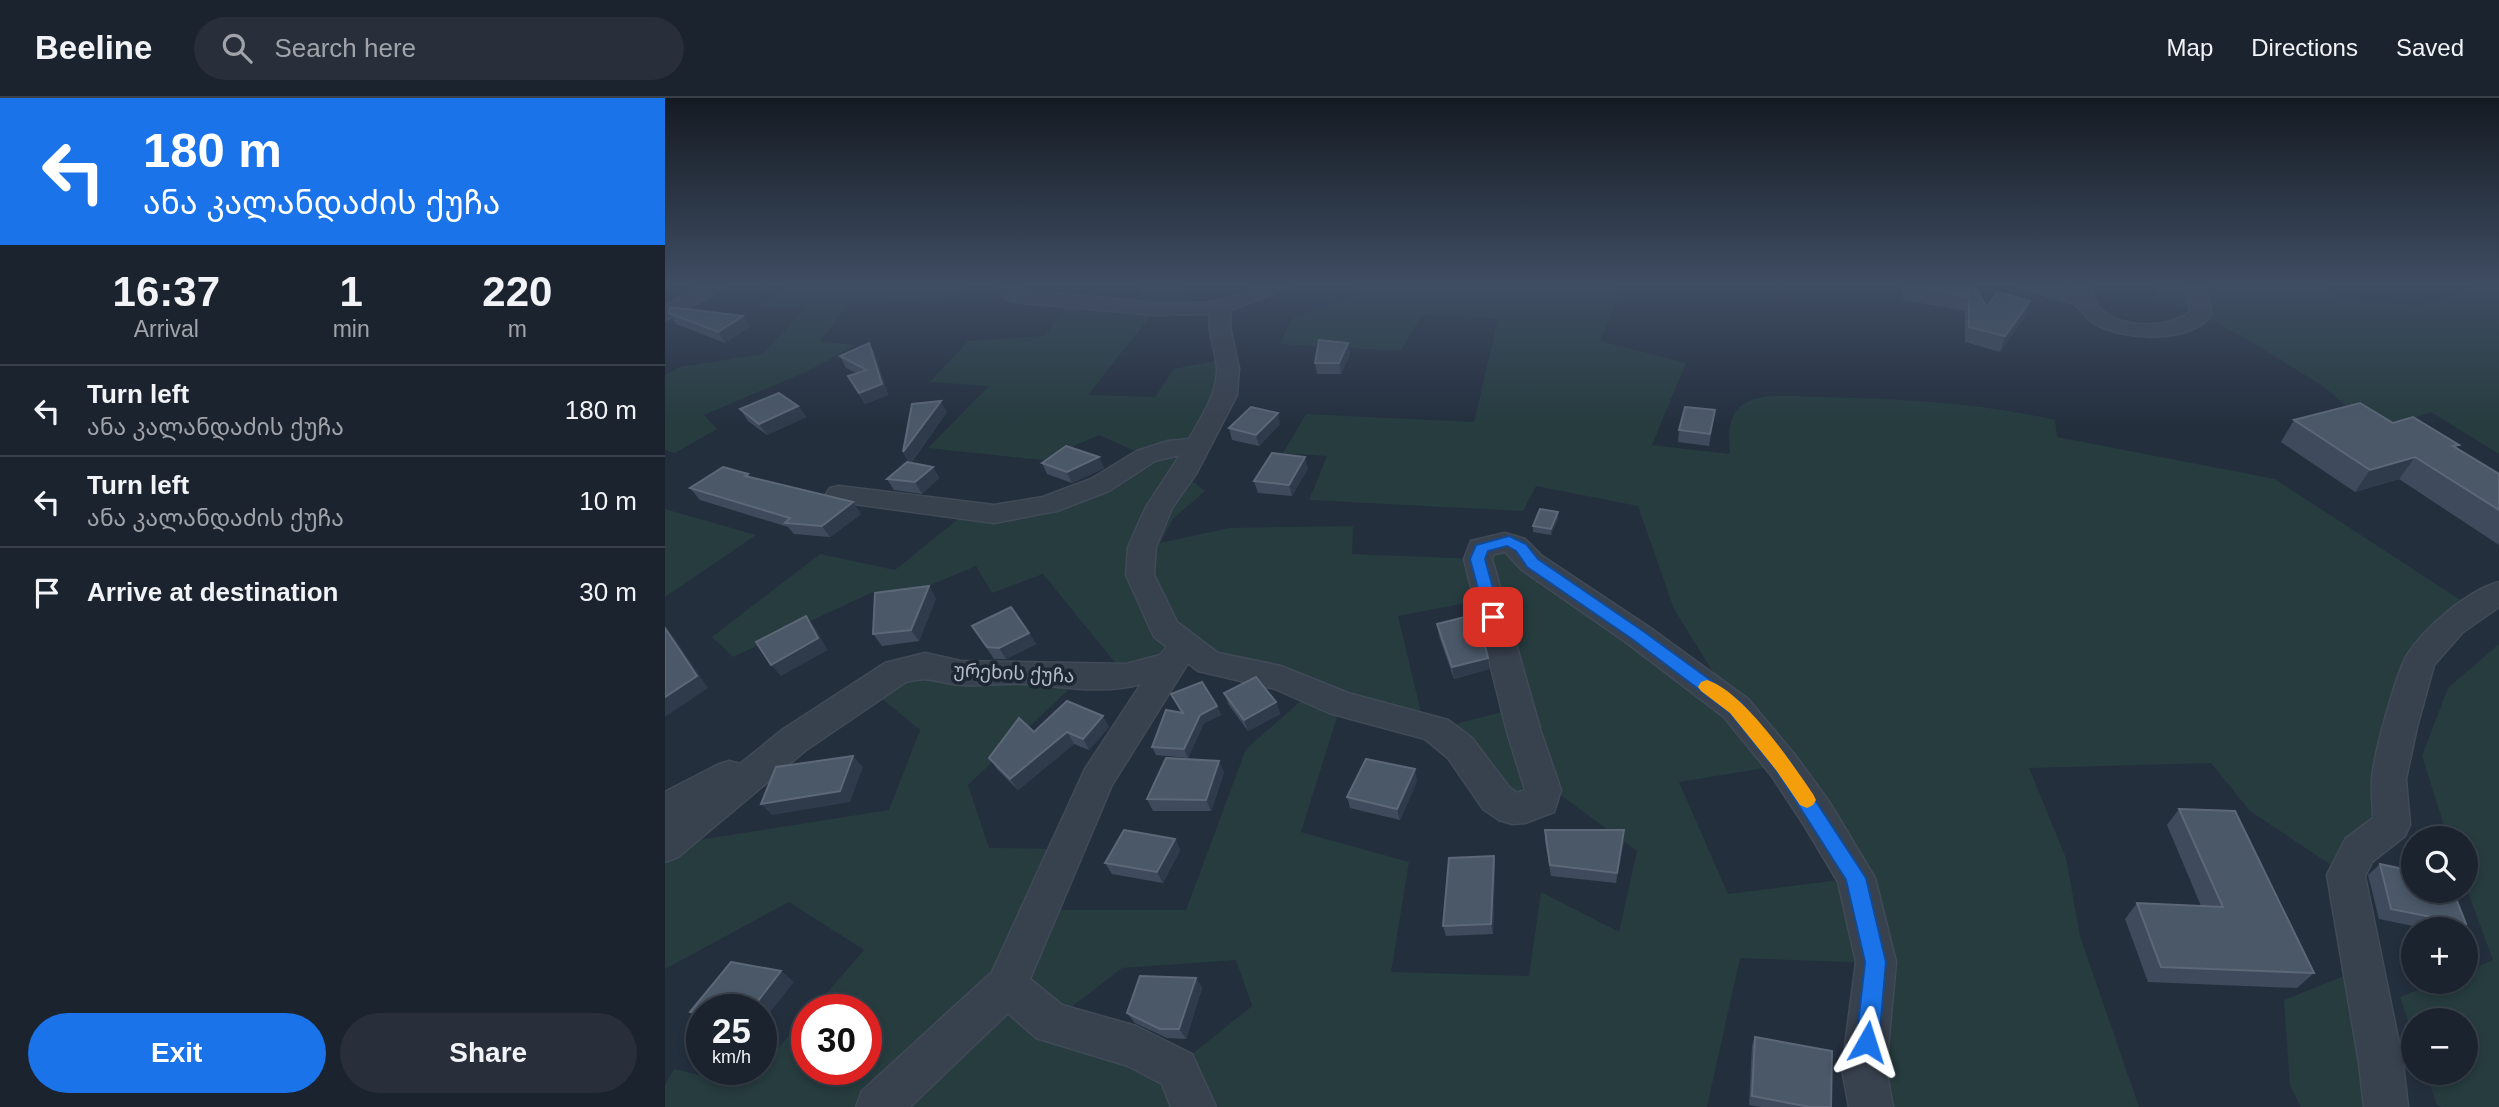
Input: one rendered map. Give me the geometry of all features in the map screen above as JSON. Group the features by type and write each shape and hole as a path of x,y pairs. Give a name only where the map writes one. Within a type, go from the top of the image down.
{"street":[{"path":"1220,331 1228,368 1225,395 1183,474 1159,507 1142,547 1140,575 1178,654 1281,678 1341,704 1436,729 1460,748 1496,798 1512,809 1525,808 1541,801 1542,790 1478,559 1481,548 1496,543 1509,541 1521,547 1532,563 1638,635 1736,708 1783,765 1817,814 1856,878 1876,962 1864,1069 1871,1107"},
{"path":"839,494 994,514 1048,505 1100,485 1146,456 1168,449 1198,446"},
{"path":"2386,1107 2346,876 2359,850 2392,825 2389,779 2400,727 2420,661 2452,624 2499,592"},
{"path":"878,1107 1007,986 1097,779 1178,654"},
{"name":"ურეხის ქუჩა","path":"665,810 794,740 896,672 925,665 961,673 1126,676 1178,654"},
{"name":"ურეხის ქუჩა","path":"665,846 794,740"},
{"path":"1007,986 1051,1023 1136,1047 1177,1069 1194,1107"}],"green space":[{"path":"784,331 828,331 820,341 855,345 808,371 704,415 717,429 675,453 665,450 665,375 680,367 762,354"},
{"path":"1048,331 1139,331 1088,395 1155,397 1174,369 1226,359 1183,474 1205,491 1173,519 1160,543 1229,528 1353,526 1352,554 1478,559 1496,543 1734,706 1674,609 1638,506 1536,486 1523,511 1309,500 1327,456 1283,453 1306,414 1474,422 1495,331 1604,331 1600,341 1686,363 1652,445 1730,454 1730,425 1735,412 1747,402 1774,396 1910,400 2026,414 2055,420 2057,437 2275,479 2474,609 2420,661 2392,825 2346,875 2250,811 2211,763 2029,768 2066,858 2080,936 2139,1107 1871,1107 1875,963 1740,958 1707,1107 665,1107 665,1085 674,1069 686,1072 686,1085 777,1085 777,1049 791,1033 791,1085 882,1085 882,994 826,994 864,950 789,902 665,969 665,810 667,845 889,810 920,730 870,689 896,672 1082,677 968,785 989,848 1068,849 1042,910 1186,910 1246,749 1311,692 1184,644 1126,676 1043,574 992,593 976,566 883,605 873,592 733,657 712,637 820,554 895,570 968,511 1048,505 1146,456 1099,435 1042,460 928,448 989,386 930,382 968,341 1044,336","holes":["1487,599 1517,708 1436,729 1525,808 1540,780 1637,851 1619,932 1541,892 1529,976 1391,972 1409,862 1301,832 1341,704 1424,725 1398,616","1783,765 1855,878 1728,894 1679,782","1236,960 1252,1006 1175,1068 1051,1023 1122,968"]},
{"path":"1286,331 1412,331 1401,351 1279,344"},
{"path":"2232,331 2499,331 2499,454 2431,412 2381,430 2349,409 2323,386"},
{"path":"665,509 756,535 665,597"},
{"path":"2499,644 2499,1107 2442,1107 2437,1105 2430,1085 2478,1085 2478,1008 2404,1008 2400,997 2408,994 2478,994 2478,966 2493,960 2472,903 2478,903 2478,826 2444,826 2422,756 2448,688"},
{"path":"2364,968 2386,1107 2301,1107 2290,1085 2284,1000"}],"building":[{"path":"1985,331 2009,331 2005,336"},
{"path":"1319,340 1348,343 1339,363 1315,363"},
{"path":"869,343 882,384 859,393 848,376 867,370 840,356"},
{"path":"779,393 798,406 759,424 740,409"},
{"path":"941,401 903,452 912,404"},
{"path":"2360,403 2393,423 2413,417 2499,474 2499,510 2415,457 2370,470 2294,420"},
{"path":"1251,407 1278,413 1256,435 1229,428"},
{"path":"1685,407 1715,410 1710,434 1679,430"},
{"path":"1066,446 1099,457 1067,472 1042,463"},
{"path":"1272,453 1305,457 1289,485 1254,481"},
{"path":"907,462 933,467 915,482 887,479"},
{"path":"723,467 748,474 745,476 853,502 822,526 785,523 790,518 690,488"},
{"path":"1540,509 1558,512 1551,529 1533,526"},
{"path":"929,586 911,630 873,634 875,593"},
{"path":"1011,607 1029,633 999,648 987,647 972,626"},
{"path":"1477,614 1488,658 1452,667 1437,624"},
{"path":"806,616 818,638 771,665 756,642"},
{"path":"665,628 697,676 665,697"},
{"path":"1256,677 1276,702 1244,720 1224,693"},
{"path":"1202,682 1217,706 1200,715 1184,749 1152,747 1166,710 1183,713 1171,694"},
{"path":"1067,701 1103,716 1083,739 1067,732 1010,779 989,758 1019,718 1034,732"},
{"path":"853,756 840,791 761,804 776,767"},
{"path":"1166,758 1219,761 1206,800 1147,799"},
{"path":"1366,759 1415,769 1397,809 1347,797"},
{"path":"2179,809 2235,811 2314,973 2161,967 2137,903 2223,907"},
{"path":"1124,830 1175,839 1157,872 1105,863"},
{"path":"1545,830 1624,830 1617,873 1550,865"},
{"path":"1494,856 1491,924 1443,926 1449,858"},
{"path":"2380,864 2401,868 2401,903 2458,903 2463,917 2431,917 2391,909"},
{"path":"731,962 781,971 763,994 705,994"},
{"path":"1140,976 1196,978 1179,1029 1160,1029 1127,1013"},
{"path":"1755,1037 1832,1051 1831,1107 1810,1107 1752,1096"}],"slow traffic":[{"path":"1707,687 1736,708 1783,765 1807,800"}],"route":[{"path":"1493,617 1478,559 1481,548 1509,541 1521,547 1532,563 1638,635 1736,708 1783,765 1856,878 1876,962 1867,1042"}]}
